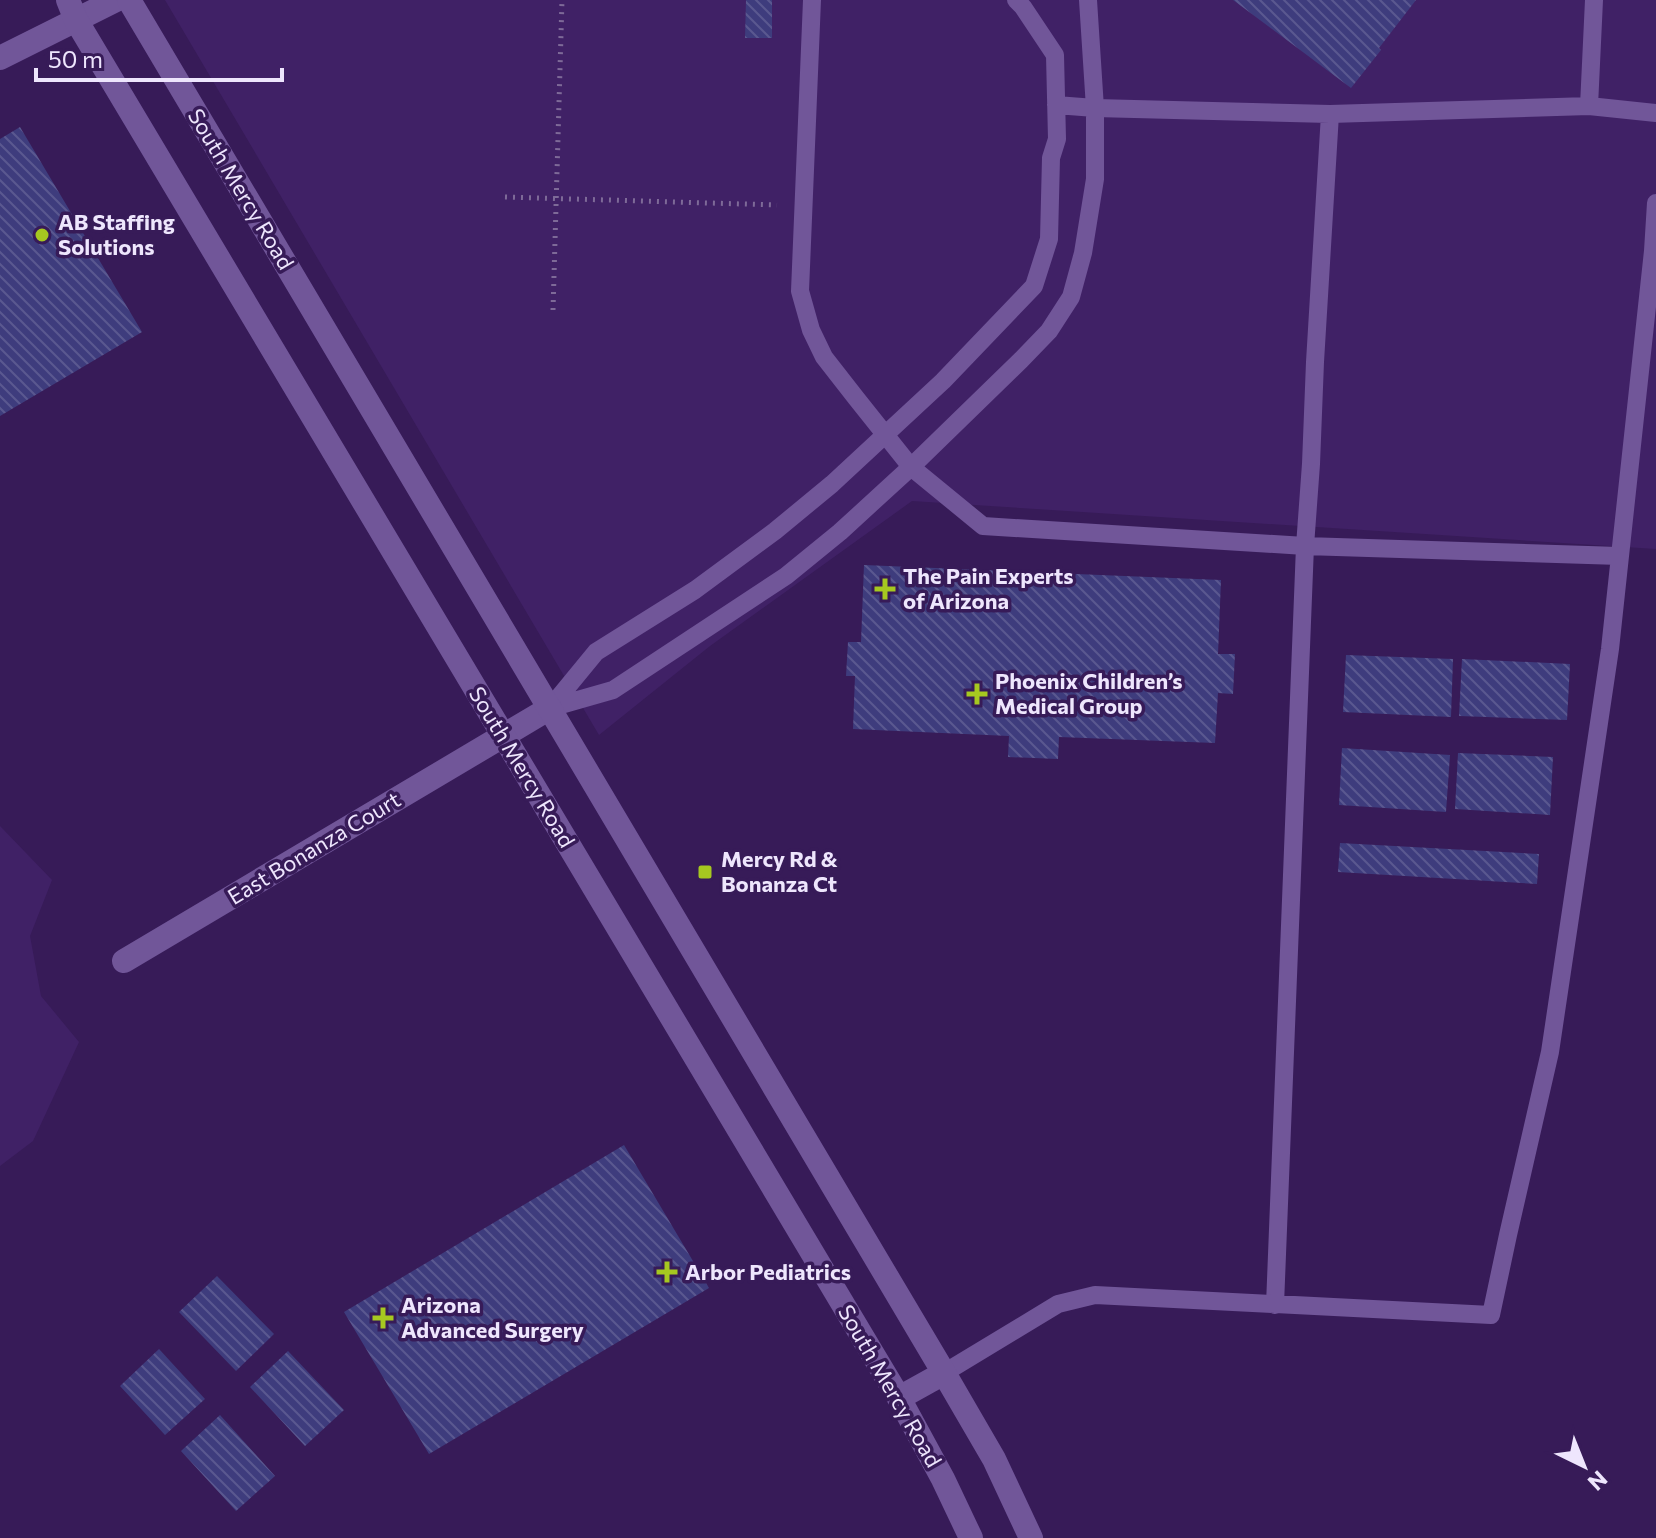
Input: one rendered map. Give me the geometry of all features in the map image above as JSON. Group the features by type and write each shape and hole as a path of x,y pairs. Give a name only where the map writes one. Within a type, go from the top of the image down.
{"main road":[{"path":"0,58 72,10 116,0"},
{"name":"South Mercy Road","path":"129,0 944,1373 994,1459 1031,1538"},
{"name":"South Mercy Road","path":"72,10 899,1398 971,1538"},
{"name":"East Bonanza Court","path":"124,961 550,708"},
{"path":"899,1398 944,1373"}],"lane":[{"path":"812,0 800,291 811,330 824,357 911,467 983,526 1305,546 1620,556"},
{"path":"550,708 596,652 695,590 832,484 943,381 1034,286 1049,239 1051,158 1057,139 1055,55 1016,0"},
{"path":"550,708 613,690 786,576 911,467 1049,331 1071,297 1083,253 1095,179 1095,108 1088,0"},
{"path":"1589,106 1594,0"},
{"path":"1056,105 1330,114 1589,106 1656,113"},
{"path":"1275,1305 1305,546 1330,114"},
{"path":"944,1373 1058,1304 1095,1295 1491,1315 1550,1052 1610,649 1656,203"}],"path":[{"path":"553,310 562,0"},
{"path":"505,197 777,205"}],"shaded area":[{"path":"165,0 1656,0 1656,549 912,501 710,646 599,735"},
{"path":"0,826 52,880 30,936 41,996 79,1042 33,1141 0,1166"}],"building":[{"path":"746,0 772,0 772,38 745,38"},
{"path":"1233,0 1416,0 1351,88"},
{"name":"AB Staffing Solutions","path":"20,127 142,332 0,416 0,139"},
{"path":"864,565 1221,580 1218,654 1235,654 1233,694 1218,693 1215,743 1059,737 1058,759 1008,757 1009,736 853,729 855,676 846,676 848,642 861,642"},
{"path":"1346,655 1453,659 1451,717 1343,712"},
{"path":"1462,659 1570,664 1567,720 1459,716"},
{"path":"1342,748 1450,755 1446,812 1339,805"},
{"path":"1458,753 1553,757 1550,815 1455,809"},
{"path":"1340,843 1539,854 1537,884 1338,872"},
{"path":"624,1145 709,1288 429,1454 344,1312"},
{"path":"217,1276 274,1334 236,1371 179,1312"},
{"path":"159,1349 205,1399 165,1435 120,1386"},
{"path":"288,1351 344,1410 305,1446 250,1387"},
{"path":"220,1415 275,1476 236,1511 181,1451"}],"place":[{"name":"AB Staffing Solutions","path":"42,235"},
{"name":"The Pain Experts of Arizona","path":"885,589"},
{"name":"Phoenix Children’s Medical Group","path":"977,694"},
{"name":"Mercy Rd & Bonanza Ct","path":"705,872"},
{"name":"Arbor Pediatrics","path":"667,1272"},
{"name":"Arizona Advanced Surgery","path":"383,1318"}]}
